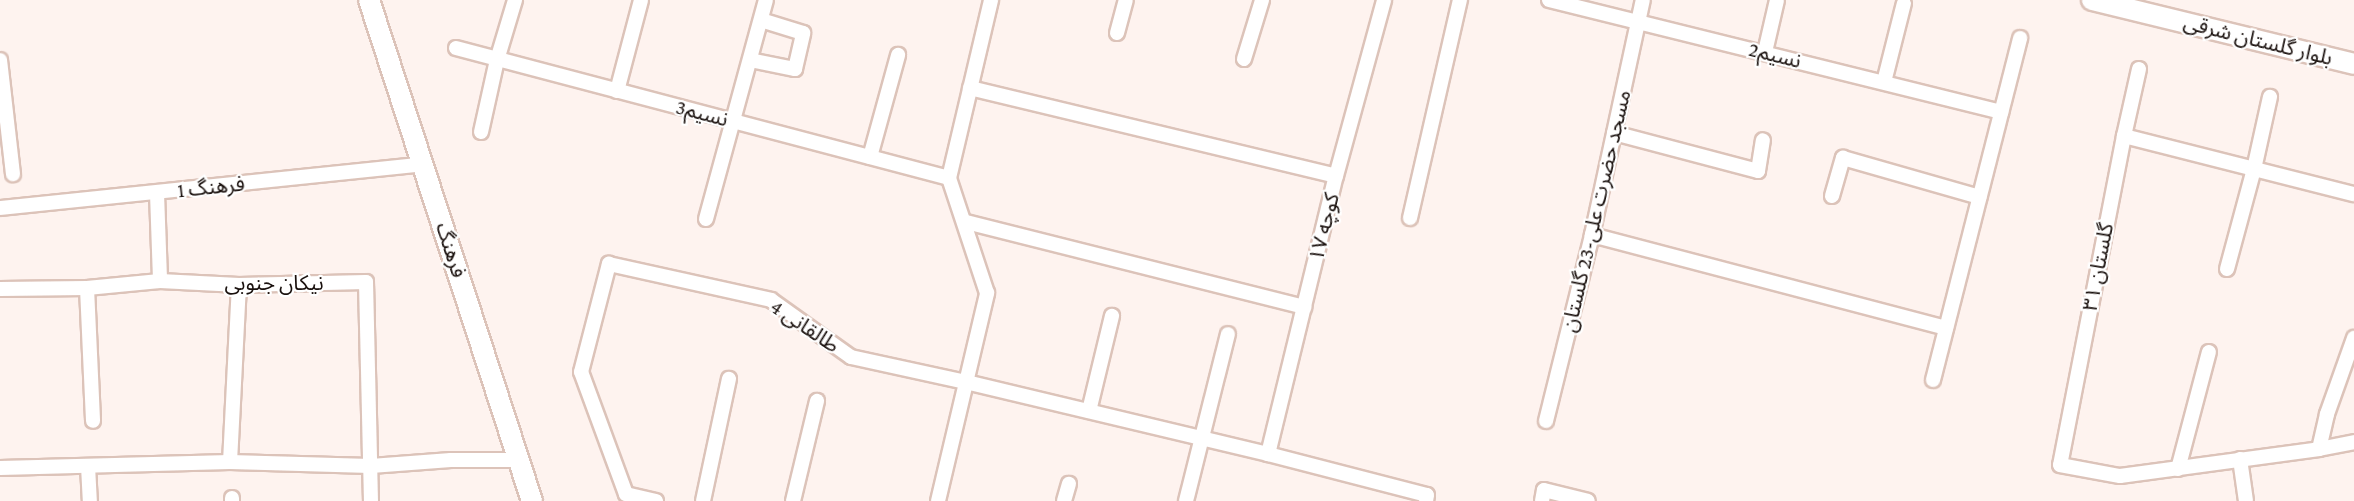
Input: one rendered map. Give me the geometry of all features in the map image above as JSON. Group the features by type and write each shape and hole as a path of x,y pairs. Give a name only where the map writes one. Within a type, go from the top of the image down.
{"street":[{"name":"فرهنگ","path":"369,0 532,501"},
{"path":"481,132 497,60 515,0"},
{"path":"617,91 641,0"},
{"path":"706,219 766,0"},
{"path":"938,501 987,294 966,222 949,178 991,0"},
{"path":"1117,33 1126,0"},
{"path":"1244,59 1262,0"},
{"name":"کوچه ۱۷","path":"1268,454 1336,176 1384,0"},
{"path":"1410,218 1460,0"},
{"name":"نسیم2","path":"1549,0 2001,112"},
{"name":"مسجد حضرت علی-23 گلستان","path":"1546,421 1592,235 1643,0"},
{"path":"1765,52 1777,0"},
{"name":"بلوار گلستان شرقی","path":"2100,1 2354,64"},
{"path":"1884,82 1904,3"},
{"path":"750,60 795,69 803,33 761,20"},
{"path":"1934,380 2020,38"},
{"name":"نسیم3","path":"456,48 949,178"},
{"path":"870,157 898,55"},
{"path":"0,60 14,174"},
{"name":"گلستان ۳۱","path":"2139,69 2060,465 2120,476 2178,469"},
{"path":"970,88 1336,176"},
{"path":"2227,269 2254,169 2270,97"},
{"path":"1614,133 1758,171 1763,140"},
{"path":"2124,136 2354,194"},
{"path":"1832,196 1844,158 1980,197"},
{"name":"فرهنگ 1","path":"0,208 423,164"},
{"path":"157,193 160,281"},
{"path":"966,222 1304,306"},
{"path":"1592,235 1946,328"},
{"name":"طالقانی 4","path":"656,501 626,494 581,372 609,264 771,300 851,357 1268,454 1427,495 1426,501"},
{"name":"نیکان جنوبی","path":"0,289 87,288 160,281 239,285 366,282 371,466"},
{"path":"230,462 239,285"},
{"path":"87,288 93,421"},
{"path":"1089,411 1112,316"},
{"path":"1186,501 1228,334"},
{"path":"2319,449 2327,414 2354,338"},
{"path":"2209,352 2178,469 2354,442"},
{"path":"703,501 729,379"},
{"path":"793,501 817,401"},
{"path":"2240,459 2246,501"},
{"path":"0,468 230,462 371,466 451,460 519,460"},
{"path":"88,466 90,501"},
{"path":"371,466 371,501"},
{"path":"1064,501 1069,484"},
{"path":"1543,495 1588,501"}]}
